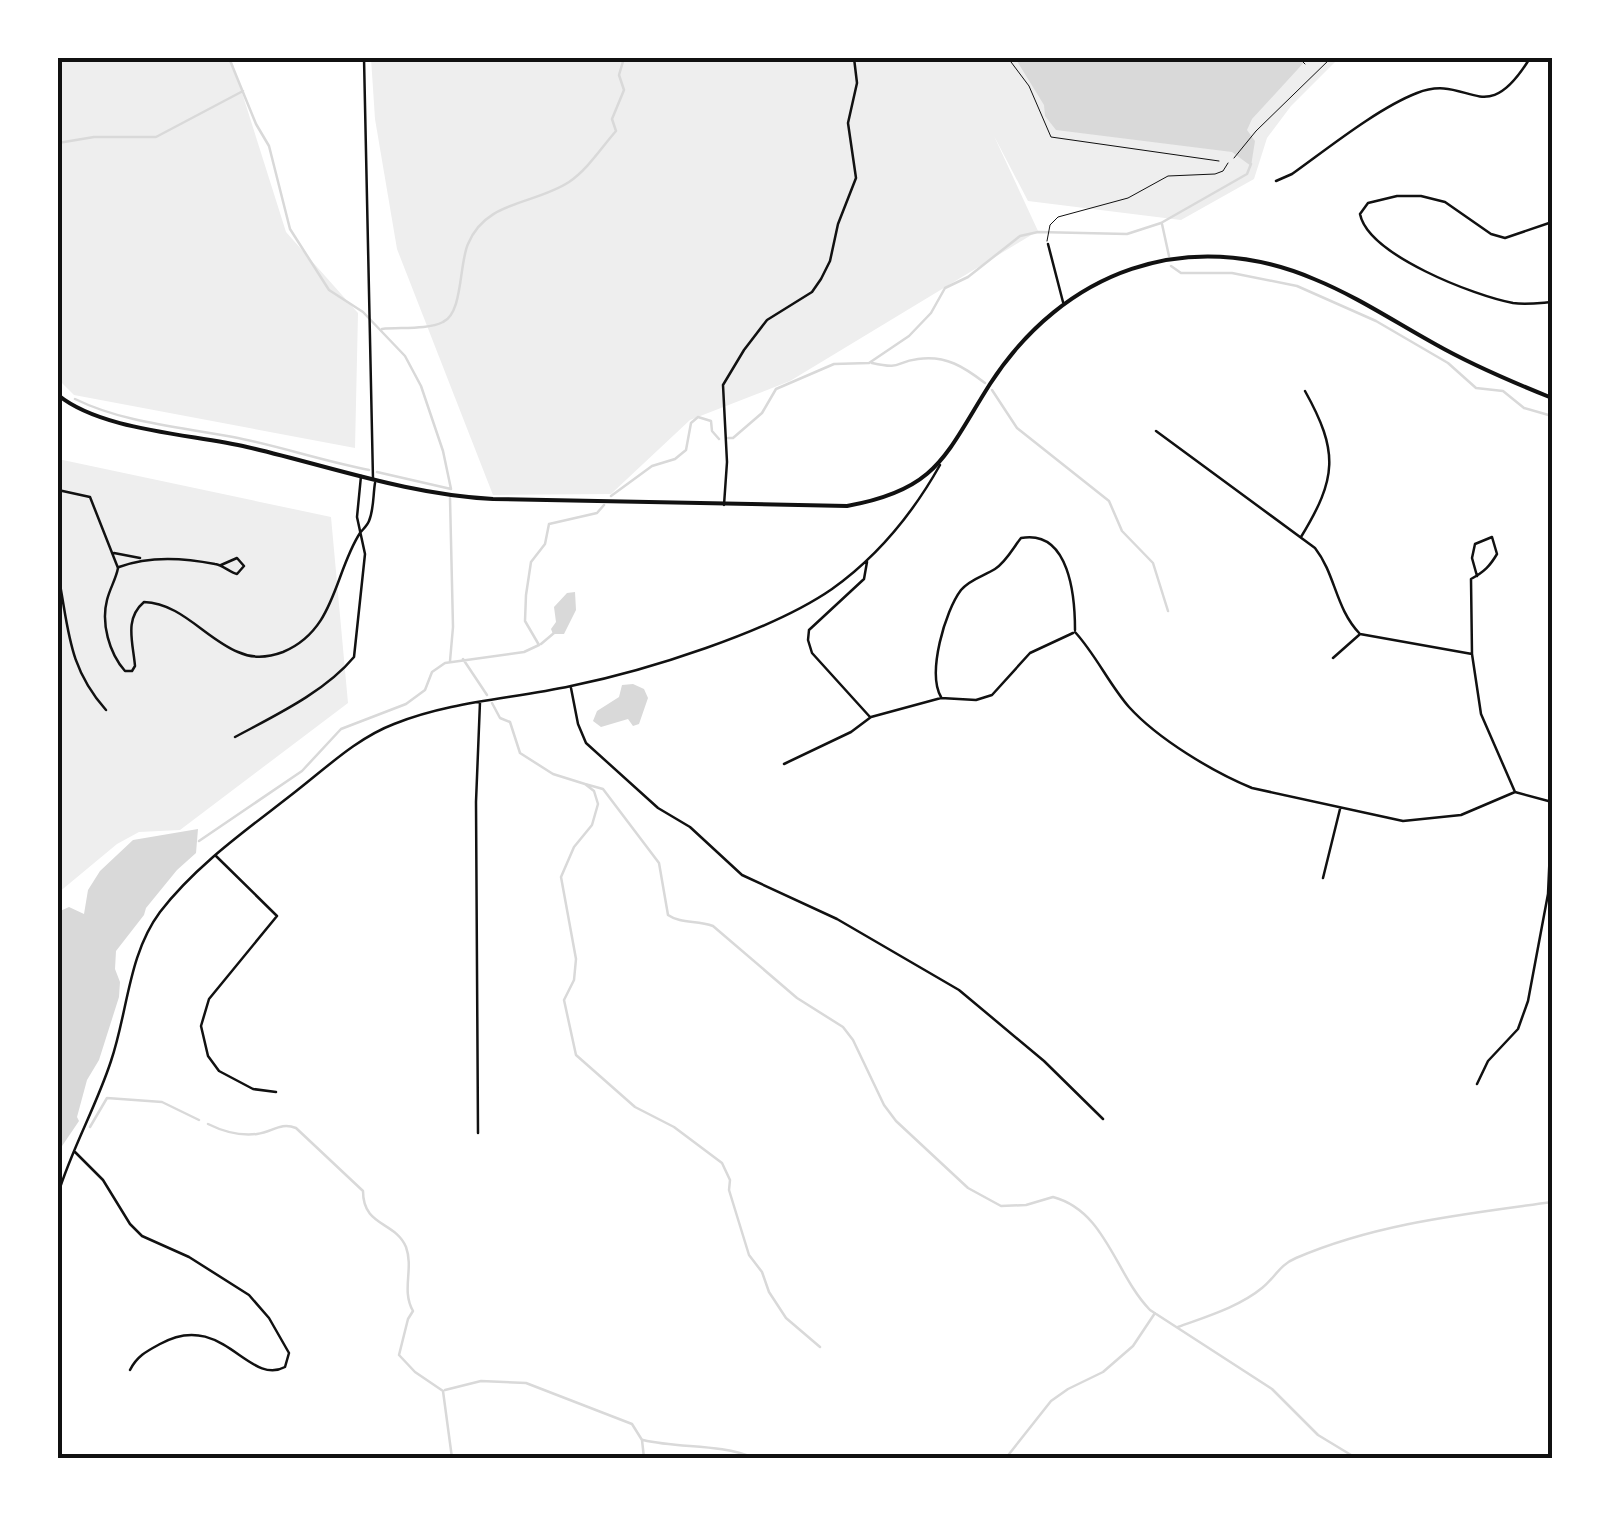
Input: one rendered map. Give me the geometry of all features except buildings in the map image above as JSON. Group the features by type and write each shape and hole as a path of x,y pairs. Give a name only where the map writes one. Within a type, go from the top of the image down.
{"main road":[{"path":"58,396 89,413 126,423 242,446 419,491 480,499 815,507 876,501 940,465 1006,360 1026,335 1063,302 1111,276 1144,265 1224,257 1256,261 1314,279 1469,362 1552,398"}],"street":[{"path":"58,490 90,496 98,510 118,568 104,613 111,646 125,671 135,666 130,628 134,611 144,602 157,602 173,610 234,651 252,658 294,648 312,632 371,517 372,313 364,58"},
{"path":"724,504 727,462 722,385 768,320 812,292 821,279 856,178 848,122 856,82 854,58"},
{"path":"1276,181 1414,94 1444,90 1476,98 1498,95 1515,82 1530,58"},
{"path":"1552,222 1505,238 1490,234 1445,202 1422,196 1398,196 1368,203 1360,214 1377,242 1454,285 1512,302 1552,302"},
{"path":"1048,244 1063,302"},
{"path":"1301,537 1318,510 1330,464 1324,426 1305,391"},
{"path":"1156,431 1301,537 1328,566 1342,613 1360,634 1472,654"},
{"path":"58,1194 111,1062 140,944 160,913 215,855 372,734 416,716 480,700 571,686 709,646 790,612 830,590 867,560 909,514 940,465"},
{"path":"234,737 344,670 354,657 365,554 357,517 360,476"},
{"path":"942,698 935,687 935,668 960,591 998,567 1021,538 1032,536 1043,540 1066,566 1073,587 1075,632 1126,704 1155,731 1232,780 1252,788 1403,821 1461,815 1515,792 1552,802 1548,894 1528,1001 1518,1028 1488,1061 1476,1084"},
{"path":"1477,576 1472,558 1476,544 1492,537 1497,554 1488,569 1477,576 1471,579 1472,654 1482,714 1515,792"},
{"path":"114,554 221,565"},
{"path":"118,568 142,559"},
{"path":"867,560 864,578 809,630 808,640 812,653 870,717"},
{"path":"58,574 70,650 83,680 106,710"},
{"path":"784,764 851,732 870,717 942,698 976,700 992,694 1030,653 1075,632"},
{"path":"1333,658 1360,634"},
{"path":"571,686 586,743 658,808 690,827 742,875 837,920 959,990 1044,1061 1103,1119"},
{"path":"478,1134 476,802 480,700"},
{"path":"1323,878 1341,808"},
{"path":"215,855 277,916 209,999 201,1026 208,1056 219,1072 253,1088 276,1092"},
{"path":"74,1151 102,1180 130,1224 158,1246 189,1257 250,1295 290,1353 285,1367 278,1372 266,1371 254,1367 217,1340 184,1334 146,1351 130,1370"},
{"path":"58,1450 60,1458"}],"lane":[{"path":"1048,244 1048,229 1058,217 1128,198 1168,176 1215,174 1228,162"}],"path":[{"path":"1008,58 1029,86 1051,138 1228,162 1331,58"},
{"path":"1299,58 1305,64"}],"shaded area":[{"path":"58,58 231,58 286,232 358,313 355,448 74,395 58,379"},
{"path":"371,58 1339,58 1291,106 1267,138 1254,179 1181,220 1028,201 994,136 1038,231 790,381 690,420 611,494 493,495 397,249 375,119"},
{"path":"1015,58 1308,58 1252,119 1247,130 1255,141 1251,166 1232,152 1056,130"},
{"path":"58,459 331,517 348,703 180,830 139,832 117,844 58,893"},
{"path":"575,592 576,610 564,634 553,634 554,607 567,593"},
{"path":"622,685 644,689 648,698 639,724 633,726 628,719 601,727 593,721 597,711 619,697"},
{"path":"198,829 196,853 177,870 116,951 119,997 99,1060 87,1080 79,1121 58,1152 58,912 69,907 84,914 88,890 100,871 133,840"}],"waterway":[{"path":"229,58 269,146 290,229 329,290 363,312 405,356 421,386 451,489 377,472"},
{"path":"382,329 443,322 454,309 468,244 486,219 569,182 588,165 616,131 612,119 624,90 619,75 624,58"},
{"path":"58,143 94,137 156,137 243,91"},
{"path":"728,438 762,413 776,389 834,364 869,363 909,336 931,313 945,288 968,277 1020,236 1038,232 1127,234 1161,223 1247,174 1251,164"},
{"path":"1162,224 1169,256"},
{"path":"1171,266 1181,273 1232,273 1297,286 1376,321 1448,363 1476,388 1503,391 1524,408 1552,416"},
{"path":"872,363 894,366 918,359 937,359 962,367 985,383"},
{"path":"992,390 1017,428 1109,501 1122,531 1153,563 1168,611"},
{"path":"75,399 133,419 250,441 369,470"},
{"path":"611,496 652,466 675,459 686,450 691,423 698,417 711,421 712,431 719,439"},
{"path":"450,498 450,661"},
{"path":"199,841 302,771 341,729 406,704 425,690 432,672 445,663 524,652 539,645 525,621 531,562 545,544 549,524 597,513 604,505"},
{"path":"541,644 554,633"},
{"path":"463,659 487,695"},
{"path":"492,703 500,718 510,722 520,753 553,774 585,784 594,791 598,804 592,825 574,847 561,877 576,959 574,980 564,1000 576,1055 635,1107 674,1127 722,1163 749,1255 786,1318 820,1347"},
{"path":"585,784 603,789 659,863 668,915 713,926 797,998 843,1027 896,1121 968,1188 1001,1206 1026,1205 1053,1197 1071,1204 1098,1229 1150,1310 1272,1389 1318,1435 1356,1458"},
{"path":"90,1127 107,1098 162,1102 199,1120"},
{"path":"208,1124 244,1134 285,1126 296,1128 363,1191 368,1211 401,1239 408,1255 408,1295 413,1311 399,1355 415,1372 443,1391 452,1458"},
{"path":"1178,1327 1243,1301 1290,1261 1327,1246 1422,1221 1552,1202"},
{"path":"1006,1458 1051,1401 1103,1372 1133,1346 1155,1313"},
{"path":"445,1390 481,1381 526,1383 632,1424 642,1440 644,1458"},
{"path":"643,1440 727,1450 754,1458"}]}
